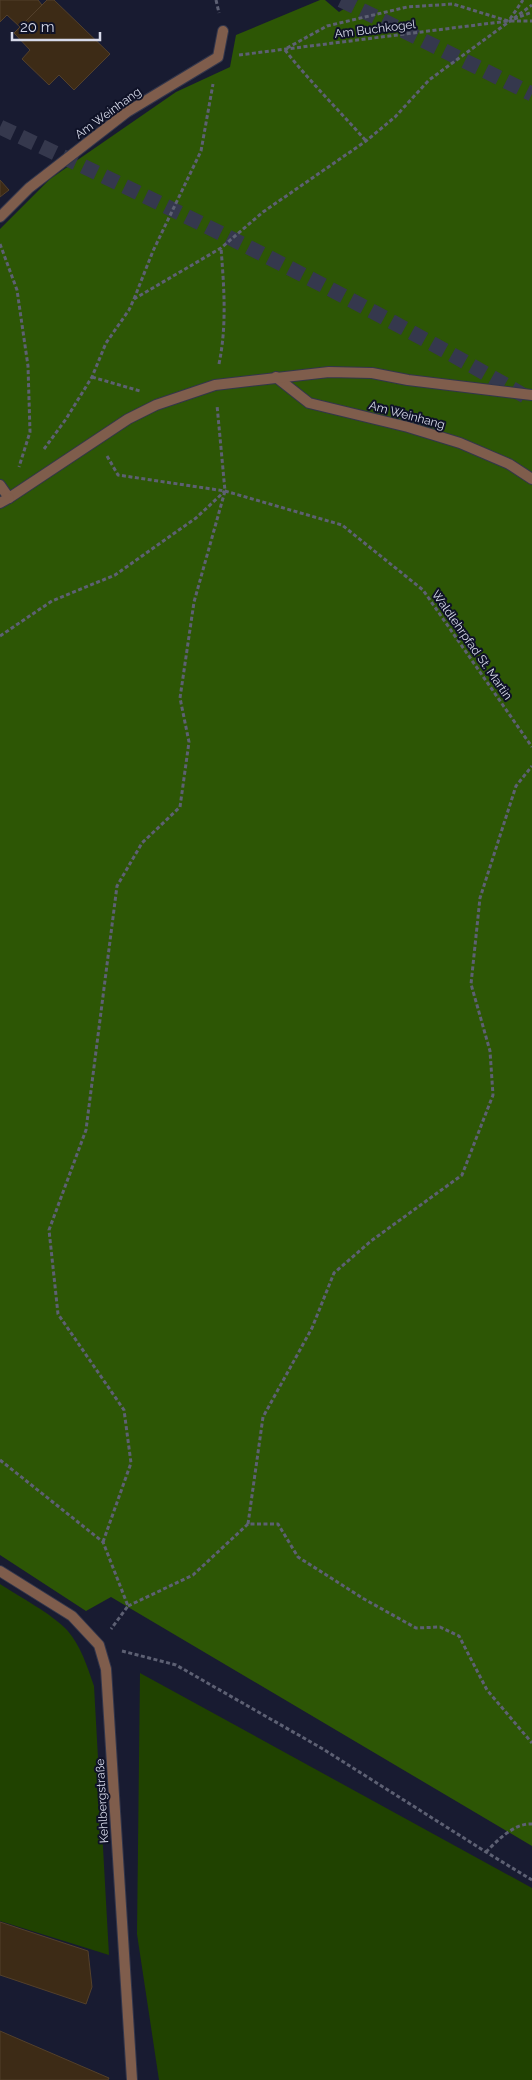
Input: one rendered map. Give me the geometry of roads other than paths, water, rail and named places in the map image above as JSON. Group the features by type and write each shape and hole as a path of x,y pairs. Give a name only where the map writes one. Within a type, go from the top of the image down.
{"street":[{"name":"Am Weinhang","path":"0,217 30,188 127,112 218,57 222,31"},
{"path":"0,503 98,441 128,419 172,399 215,385 329,372 372,373 408,380 532,394"},
{"name":"Am Weinhang","path":"276,377 309,403 408,427 460,443 509,464 532,479"},
{"path":"0,485 10,498"},
{"name":"Kehlbergstraße","path":"0,1571 72,1616 99,1645 106,1669 132,2080"}],"tunnel":[{"path":"341,0 532,94"},
{"path":"0,127 267,256 399,325 528,398"}]}
